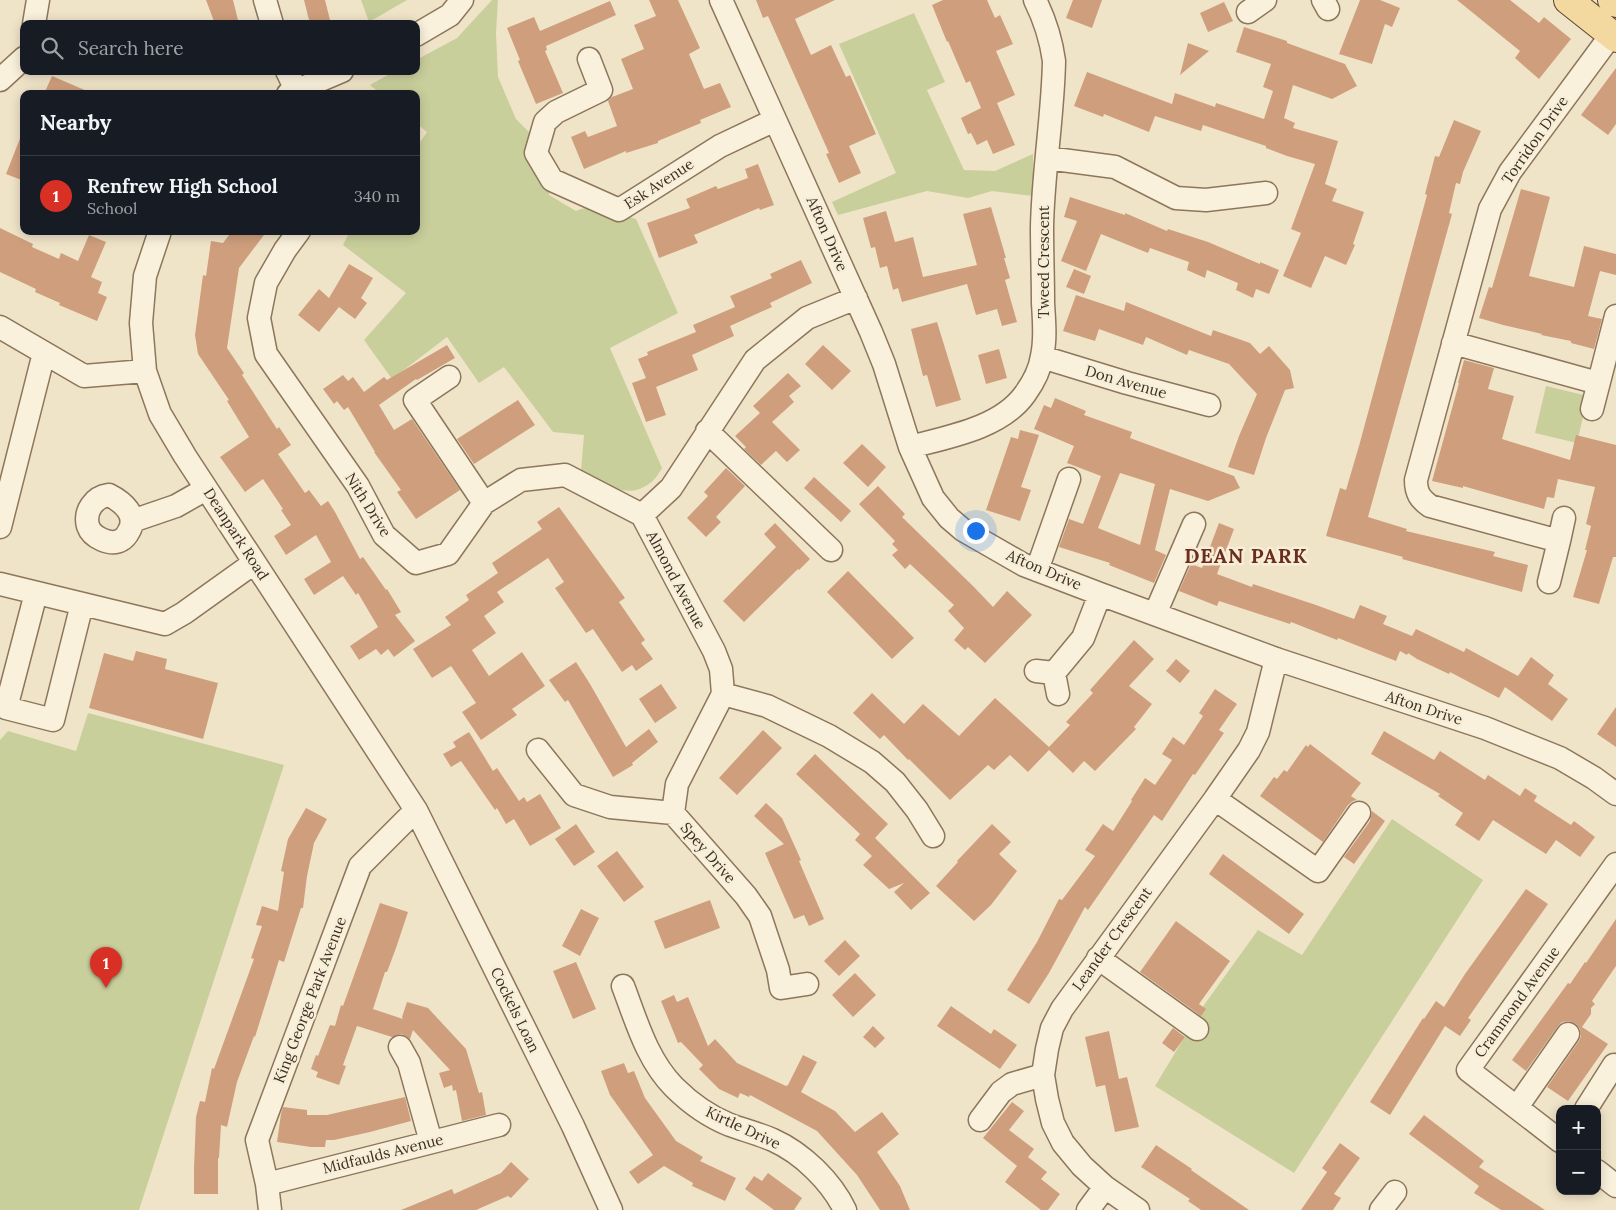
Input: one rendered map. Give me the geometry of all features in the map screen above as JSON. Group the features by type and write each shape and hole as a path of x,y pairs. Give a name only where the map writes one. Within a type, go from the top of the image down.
{"main road":[{"path":"1568,0 1614,36"},
{"path":"1612,0 1616,3"}],"street":[{"path":"35,20 38,0"},
{"path":"265,0 271,20"},
{"path":"420,33 450,15 462,0"},
{"name":"Afton Drive","path":"721,0 884,364 910,447 933,498 949,518 963,530 1024,565 1276,659 1485,728 1560,758 1594,778 1616,794"},
{"name":"Tweed Crescent","path":"910,447 960,433 1001,416 1012,408 1024,395 1035,378 1042,358 1044,337 1042,225 1054,61 1052,42 1045,19 1035,0"},
{"name":"Torridon Drive","path":"1559,541 1430,506 1422,501 1416,491 1416,480 1490,209 1510,172 1614,36"},
{"name":"Esk Avenue","path":"589,59 601,90 556,112 545,122 536,153 552,180 619,210 720,146 775,120"},
{"path":"0,80 20,62"},
{"path":"291,85 327,75"},
{"path":"1047,158 1115,167 1176,198 1206,200 1266,193"},
{"name":"Deanpark Road","path":"159,235 145,276 141,324 145,371 160,414 206,489 416,810"},
{"name":"Nith Drive","path":"296,235 266,283 259,318 266,354 358,486 384,535 416,563 448,554 484,503 520,480 565,475 642,515"},
{"name":"Almond Avenue","path":"723,694 721,669 714,651 642,515 671,488 755,360 806,318 856,298"},
{"path":"1592,409 1616,316"},
{"path":"0,327 84,376 145,371"},
{"path":"1453,343 1598,383"},
{"path":"0,527 44,353"},
{"name":"Don Avenue","path":"1042,358 1209,405"},
{"path":"449,377 415,400 484,503"},
{"path":"707,431 831,550"},
{"path":"1037,570 1069,479"},
{"path":"132,521 176,506 206,489"},
{"path":"1549,582 1564,518"},
{"path":"1155,614 1194,524"},
{"path":"0,584 165,624 184,613 254,562"},
{"path":"36,593 3,710 52,720 82,604"},
{"path":"1050,680 1083,638 1100,594"},
{"name":"Leander Crescent","path":"1138,1210 1104,1187 1082,1166 1063,1143 1053,1123 1047,1099 1043,1075 1047,1049 1062,1009 1249,750 1258,732 1276,659"},
{"path":"723,694 767,706 830,736 872,762 894,782 933,836"},
{"name":"Spey Drive","path":"723,694 677,784 673,813 746,896 760,916 778,970 781,988 807,984"},
{"path":"538,750 574,795 610,807 673,813"},
{"path":"1215,799 1318,871 1359,813"},
{"name":"King George Park Avenue","path":"270,1210 267,1184 257,1140 360,866 416,810"},
{"name":"Cockels Loan","path":"416,810 573,1126 611,1210"},
{"name":"Crammond Avenue","path":"1556,1138 1468,1070 1616,864"},
{"path":"1098,958 1197,1029"},
{"name":"Kirtle Drive","path":"623,986 647,1046 662,1074 674,1087 702,1110 728,1124 774,1140 800,1156 826,1183 845,1210"},
{"path":"1517,1107 1568,1034"},
{"path":"400,1047 409,1063 431,1142"},
{"path":"1589,1105 1614,1065 1616,1067"},
{"path":"980,1120 1001,1092 1012,1084 1043,1075"},
{"name":"Midfaulds Avenue","path":"267,1184 499,1125"},
{"path":"1601,1174 1616,1186"},
{"path":"1088,1210 1104,1187"},
{"path":"1382,1210 1396,1192"}],"green space":[{"path":"361,0 407,0 372,20 368,20"},
{"path":"492,0 498,0 496,33 498,77 516,119 530,133 533,155 552,185 549,195 576,211 589,208 597,209 636,219 678,313 610,348 662,468 654,480 641,488 632,491 615,488 581,470 584,435 553,432 504,367 479,383 447,337 392,379 364,340 406,293 343,245 348,235 420,235 420,142 427,132 420,126 420,90 376,90 370,85 388,75 420,75 420,58 457,38"},
{"path":"914,13 945,82 927,90 964,170 995,171 1033,154 1033,196 992,191 968,198 927,191 838,215 832,202 896,173 839,44"},
{"path":"1546,386 1588,396 1577,443 1535,433"},
{"path":"88,713 284,765 139,1210 0,1210 0,740 8,731 76,751"},
{"path":"1392,819 1483,880 1294,1173 1155,1086 1204,1005 1258,930 1302,955"}],"building":[{"path":"206,0 233,0 238,20 214,20"},
{"path":"304,0 325,0 330,20 309,20"},
{"path":"649,0 678,0 700,48 689,54 704,89 720,83 731,107 700,120 701,123 658,141 658,143 626,153 626,151 584,169 571,137 585,131 588,137 617,126 608,101 612,97 633,89 621,59 644,49 634,25 656,16"},
{"path":"756,0 835,0 795,19 811,55 831,45 846,77 850,75 876,134 849,146 861,173 839,183 826,154 829,153 768,16 763,18"},
{"path":"943,0 987,0 995,18 1000,15 1013,44 996,51 1015,95 997,103 1015,145 993,154 987,140 977,145 971,133 968,134 961,118 981,108 970,81 966,83 932,5"},
{"path":"1073,0 1102,0 1092,28 1066,18"},
{"path":"1360,0 1380,0 1400,8 1392,27 1385,24 1372,64 1339,54"},
{"path":"1457,0 1510,0 1539,23 1544,17 1571,39 1539,79 1515,58 1520,51"},
{"path":"610,1 616,15 546,46 547,50 545,51 563,93 536,104 507,28 534,17 540,31"},
{"path":"1224,2 1233,21 1208,32 1200,13"},
{"path":"1244,27 1287,41 1287,43 1345,64 1357,86 1332,99 1293,85 1284,118 1295,123 1293,128 1338,141 1325,184 1337,189 1332,201 1364,212 1353,244 1355,245 1346,265 1325,256 1311,288 1283,276 1301,233 1291,229 1315,164 1287,156 1266,148 1266,146 1203,125 1201,131 1155,116 1149,132 1104,114 1103,117 1074,106 1087,72 1172,104 1175,93 1215,107 1216,103 1264,119 1273,91 1263,87 1271,64 1236,52"},
{"path":"1188,43 1209,51 1180,75"},
{"path":"1616,68 1616,124 1608,135 1581,115"},
{"path":"52,76 85,90 46,90"},
{"path":"1454,120 1481,131 1463,172 1460,184 1456,183 1449,213 1452,214 1368,517 1407,529 1406,531 1495,552 1493,556 1528,565 1522,592 1326,536 1340,488 1346,490 1359,446 1427,195 1425,194 1435,156 1439,157"},
{"path":"20,139 20,179 6,174"},
{"path":"758,164 774,205 760,210 759,208 694,235 698,243 659,258 647,223 690,208 686,199 716,186 718,189 748,178 745,169"},
{"path":"1521,189 1550,197 1529,276 1574,287 1584,246 1616,254 1616,275 1600,271 1588,316 1602,319 1594,349 1571,343 1571,341 1479,318 1489,287 1492,288"},
{"path":"1070,197 1125,215 1125,213 1167,231 1168,229 1208,242 1279,270 1269,294 1256,289 1253,298 1236,290 1238,283 1207,270 1205,278 1187,270 1189,262 1150,248 1148,253 1101,234 1086,271 1061,261 1077,221 1064,217"},
{"path":"991,207 1006,258 1004,258 1010,278 1005,280 1017,322 1002,326 997,309 976,315 967,284 902,302 898,288 893,290 887,266 880,268 875,247 871,248 863,218 886,211 895,242 913,237 923,277 977,265 963,214"},
{"path":"0,228 33,244 32,247 59,259 61,253 78,261 89,235 106,242 91,277 102,282 98,293 107,297 97,321 59,305 60,303 35,292 36,289 0,272"},
{"path":"229,235 264,235 239,268 227,348 277,429 279,427 291,445 278,454 305,493 309,490 321,506 328,501 360,559 363,557 387,589 401,612 395,615 415,641 394,657 388,649 381,655 376,649 359,660 350,646 378,627 358,593 356,595 343,576 314,595 304,579 331,562 316,535 286,555 274,536 291,525 263,479 245,492 220,457 249,437 227,401 229,400 198,354 195,335 203,275 206,276 211,241 223,243"},
{"path":"801,260 812,283 770,303 772,307 730,326 734,336 692,355 698,370 656,387 666,415 646,422 632,383 646,378 638,359 648,355 647,352 696,332 693,325 735,307 730,296 772,278 770,274"},
{"path":"349,264 373,278 361,298 367,303 355,319 339,307 319,332 298,315 319,289 329,298"},
{"path":"1074,269 1091,276 1084,294 1066,287"},
{"path":"1076,295 1124,311 1126,302 1211,336 1213,330 1250,343 1260,354 1269,346 1290,370 1294,388 1285,390 1254,475 1228,467 1257,394 1229,364 1189,350 1187,355 1146,337 1143,345 1099,329 1095,341 1063,331"},
{"path":"937,322 961,400 936,407 927,375 923,376 911,329"},
{"path":"447,345 455,358 416,379 379,405 394,430 412,419 460,490 416,519 397,492 401,490 374,452 348,407 344,410 337,401 334,404 323,389 343,375 348,381 353,377 364,392 384,377 387,380"},
{"path":"823,345 851,371 832,390 805,364"},
{"path":"999,349 1007,378 986,384 978,355"},
{"path":"1464,360 1494,368 1488,389 1514,396 1502,439 1570,460 1576,435 1616,445 1616,557 1613,557 1599,604 1573,597 1587,550 1585,550 1591,526 1586,524 1595,487 1558,479 1554,498 1547,497 1544,509 1463,486 1463,488 1432,481"},
{"path":"788,373 801,386 789,396 794,402 772,422 800,450 787,462 776,451 761,465 744,449 746,447 735,436 760,413 753,406"},
{"path":"1055,398 1086,411 1084,415 1132,432 1130,438 1234,476 1240,488 1208,501 1170,489 1155,550 1166,555 1154,583 1109,565 1110,563 1059,547 1069,519 1083,524 1101,476 1067,463 1074,446 1034,429 1044,405 1051,408","holes":["1120,473 1155,484 1140,545 1098,528"]},
{"path":"518,400 535,425 474,464 457,439"},
{"path":"1020,430 1039,435 1021,487 1031,490 1020,521 986,510 1011,437 1018,439"},
{"path":"862,444 886,467 868,487 843,463"},
{"path":"726,468 745,486 716,517 721,522 706,537 687,518 708,496 704,492"},
{"path":"814,477 851,511 841,522 804,488"},
{"path":"878,486 905,514 902,517 993,607 1007,591 1032,615 985,663 968,647 965,650 954,640 964,628 948,611 954,605 910,564 905,569 892,555 898,550 892,544 895,541 859,504"},
{"path":"559,507 625,598 619,602 645,640 641,643 653,659 636,671 632,665 622,672 593,629 586,633 555,588 564,582 548,558 497,592 504,602 484,616 496,633 472,650 489,676 522,652 545,686 512,709 517,715 481,740 462,712 476,703 451,666 432,678 413,649 451,625 445,617 469,600 466,595 498,573 492,563 542,529 537,522"},
{"path":"775,523 810,559 744,622 723,601 776,547 764,534"},
{"path":"1219,523 1234,529 1217,574 1252,587 1253,584 1354,619 1360,605 1387,616 1383,624 1412,636 1416,629 1464,652 1466,648 1518,676 1531,657 1554,675 1548,684 1568,699 1552,721 1505,687 1499,698 1450,672 1449,674 1408,653 1407,655 1400,651 1396,661 1291,622 1290,624 1219,601 1217,606 1179,591 1191,564 1202,568"},
{"path":"848,571 914,638 892,659 827,592"},
{"path":"1134,640 1154,659 1129,686 1152,704 1134,727 1136,729 1095,771 1084,761 1073,773 1049,750 1028,772 1010,755 994,770 988,765 950,800 884,735 880,739 853,713 872,693 904,724 923,704 959,736 995,698 1049,747 1070,725 1066,722 1093,693 1090,690"},
{"path":"136,651 167,659 165,669 218,683 203,739 89,708 104,653 133,661"},
{"path":"1176,659 1190,671 1180,683 1166,671"},
{"path":"576,662 626,747 649,729 658,742 632,763 633,765 613,777 568,700 565,702 549,680"},
{"path":"661,684 677,708 655,723 639,699"},
{"path":"1215,689 1237,704 1219,730 1224,733 1195,775 1193,774 1162,821 1154,815 1088,910 1085,907 1049,973 1029,1004 1007,990 1037,942 1059,899 1062,900 1095,856 1085,850 1103,824 1113,831 1145,778 1155,785 1172,760 1162,754 1173,737 1184,745 1203,716 1199,713"},
{"path":"1616,707 1616,747 1597,734"},
{"path":"763,730 782,748 737,795 719,778"},
{"path":"1384,731 1434,760 1440,751 1485,780 1488,775 1520,796 1525,788 1537,796 1534,801 1571,825 1574,821 1595,837 1580,857 1556,840 1546,854 1493,820 1479,841 1455,825 1463,813 1438,796 1440,794 1371,754"},
{"path":"469,732 493,771 497,768 519,801 524,797 527,802 540,794 561,828 530,846 514,819 506,824 497,808 495,810 461,761 451,767 443,754 456,747 453,742"},
{"path":"1310,744 1361,783 1351,796 1357,800 1348,805 1323,842 1260,796 1274,777 1277,779 1284,770 1287,772 1306,745 1308,747"},
{"path":"815,754 888,824 875,838 930,893 911,910 894,892 904,883 889,889 863,865 872,856 855,840 860,834 796,774"},
{"path":"766,803 782,818 824,919 809,926 804,915 794,919 765,853 784,844 754,816"},
{"path":"306,808 327,819 314,843 303,908 301,908 284,962 279,960 255,1037 237,1082 227,1127 221,1125 218,1158 218,1194 194,1194 196,1117 200,1101 205,1102 212,1068 214,1069 254,959 251,958 262,926 256,925 262,906 278,911 284,872 281,871 288,839"},
{"path":"1372,811 1385,821 1354,864 1344,857 1370,821"},
{"path":"576,824 595,852 574,866 555,839"},
{"path":"992,824 1011,842 999,854 1017,871 991,905 974,921 936,886"},
{"path":"617,851 644,887 624,902 597,866"},
{"path":"1223,854 1304,914 1289,934 1209,874"},
{"path":"1526,889 1548,904 1468,1018 1471,1020 1460,1036 1445,1026 1390,1115 1370,1102 1423,1018 1436,1001 1444,1007 1465,974"},
{"path":"710,900 720,928 665,949 654,921"},
{"path":"380,903 408,912 373,1009 403,1019 407,1002 428,1008 466,1049 479,1093 482,1092 486,1115 462,1121 456,1090 453,1091 452,1085 444,1088 439,1073 450,1070 413,1030 410,1039 401,1034 392,1037 357,1026 343,1065 346,1066 339,1085 316,1077 318,1072 311,1069 330,1025 335,1026 341,1005 343,1006"},
{"path":"581,909 599,918 580,956 562,946"},
{"path":"1616,919 1616,966 1592,1001 1595,1004 1591,1008 1591,1014 1582,1027 1608,1044 1568,1101 1547,1087 1579,1041 1581,1036 1580,1029 1576,1024 1569,1021 1562,1022 1526,1071 1512,1060 1568,983 1570,984 1586,963"},
{"path":"1176,921 1230,961 1199,1004 1206,1009 1201,1016 1140,972"},
{"path":"845,940 860,956 839,976 824,961"},
{"path":"576,962 596,1009 573,1019 553,971"},
{"path":"855,973 876,995 853,1017 832,995"},
{"path":"674,995 677,1002 688,997 708,1046 715,1039 737,1063 786,1086 803,1055 817,1062 801,1092 835,1111 855,1132 882,1112 899,1134 877,1152 900,1186 910,1210 880,1210 857,1175 817,1131 750,1095 749,1097 740,1093 738,1098 719,1089 699,1069 703,1065 681,1042 678,1043 661,1001"},
{"path":"951,1006 991,1034 994,1029 1017,1045 1000,1069 937,1026"},
{"path":"873,1026 885,1038 875,1048 863,1037"},
{"path":"1173,1028 1185,1037 1174,1052 1162,1043"},
{"path":"1109,1031 1119,1079 1127,1077 1139,1127 1115,1132 1105,1085 1096,1087 1085,1037"},
{"path":"624,1063 628,1073 634,1071 645,1098 676,1141 703,1157 700,1161 736,1178 725,1201 692,1186 693,1183 664,1166 638,1184 629,1172 653,1155 610,1095 601,1071"},
{"path":"405,1097 411,1121 370,1132 326,1140 325,1147 277,1142 283,1107 307,1110 307,1115 327,1115"},
{"path":"1012,1102 1024,1111 1009,1130 1034,1149 1028,1157 1047,1172 1041,1179 1060,1194 1048,1210 1041,1210 1005,1182 1017,1166 983,1138"},
{"path":"1424,1115 1484,1161 1479,1167 1545,1210 1501,1210 1474,1193 1479,1186 1409,1134"},
{"path":"1340,1143 1360,1158 1334,1194 1341,1198 1333,1210 1301,1210 1327,1172 1322,1168"},
{"path":"1156,1145 1249,1210 1201,1210 1188,1201 1190,1199 1141,1167"},
{"path":"511,1162 529,1179 511,1198 508,1196 476,1210 401,1210 452,1189 454,1194 501,1173"},
{"path":"768,1173 802,1198 794,1210 774,1210 745,1189 754,1176 762,1181"}],"place":[{"name":"Renfrew High School","path":"106,988"}],"district":[{"name":"DEAN PARK","path":"1246,556"}]}
